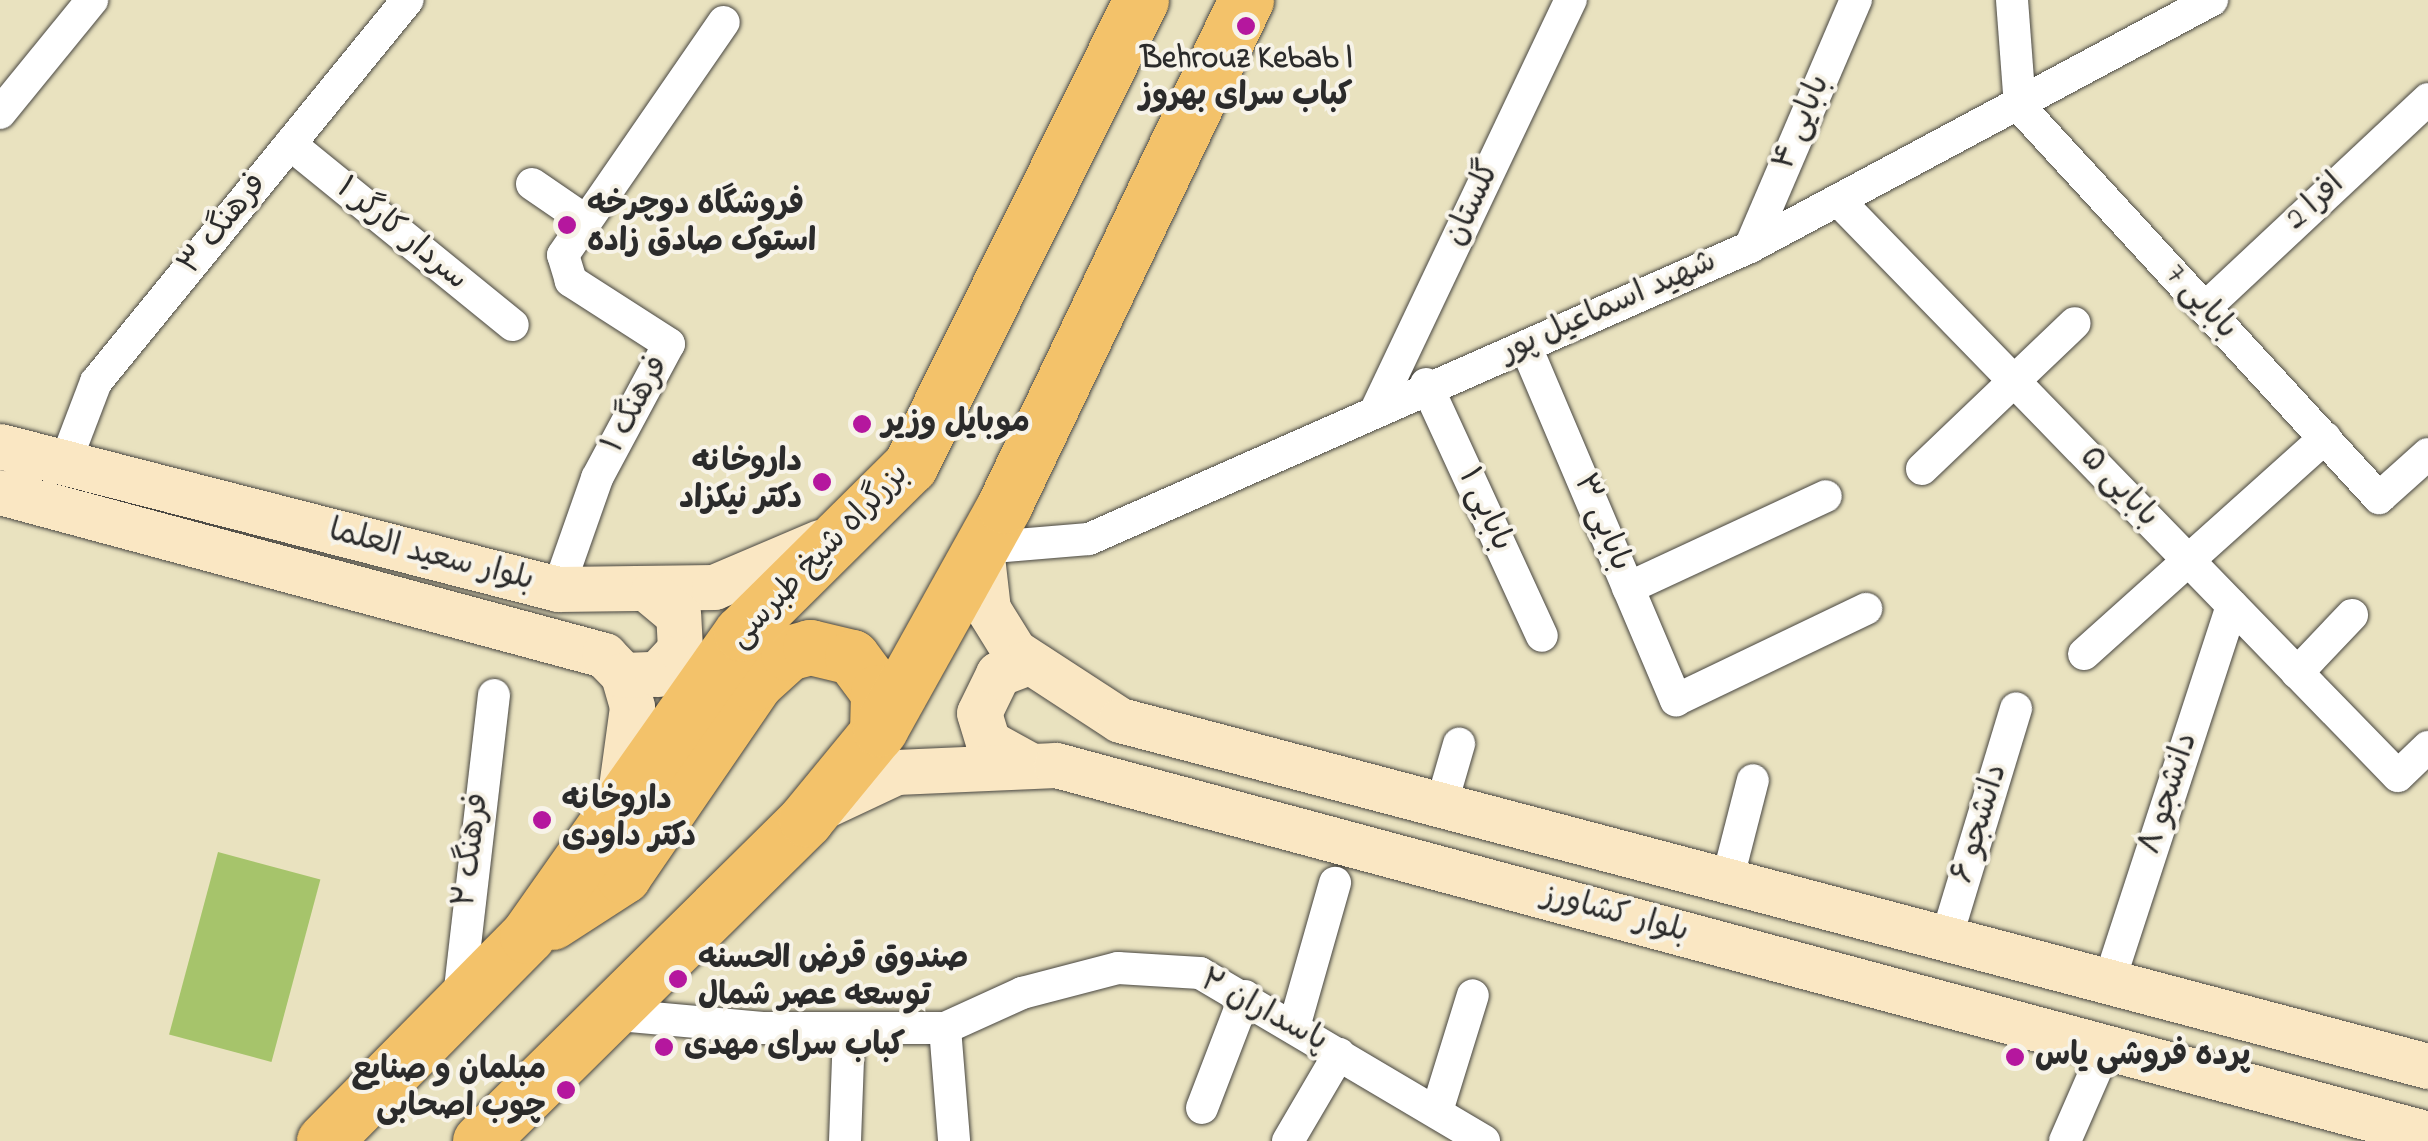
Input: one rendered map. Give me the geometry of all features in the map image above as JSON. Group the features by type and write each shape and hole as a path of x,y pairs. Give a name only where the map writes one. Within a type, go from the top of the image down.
{"highway":[{"name":"بزرگراه شیخ طبرسی","path":"324,1141 527,936 741,633 857,522 930,436 1141,0"},
{"path":"480,1141 806,819 876,733 981,548 1246,0"},
{"path":"527,936 624,876 755,683 788,653 810,646 852,657 878,692 876,733"}],"main road":[{"name":"بلوار سعید العلما","path":"0,446 558,589 652,593 742,578 857,522"},
{"name":"بلوار سعید العلما","path":"0,492 590,648 623,675"},
{"name":"بلوار کشاورز","path":"981,548 988,608 1026,663 1120,720 2428,1066"},
{"path":"617,812 631,722 623,675 658,674 680,649 678,615 652,593"},
{"path":"1026,663 988,685 979,714 988,742 1026,763"},
{"name":"بلوار کشاورز","path":"806,819 874,776 1026,763 2106,1047 2416,1135"}],"street":[{"path":"0,112 92,0"},
{"name":"فرهنگ ۳","path":"66,463 96,382 408,0"},
{"name":"گلستان","path":"1377,408 1571,0"},
{"name":"بابایی ۴","path":"1750,246 1856,0"},
{"path":"2012,0 2020,108"},
{"name":"شهید اسماعیل پور","path":"981,548 1089,539 1426,384 1526,346 1750,246 2020,108 2212,0"},
{"name":"فرهنگ ۱","path":"558,589 597,478 668,362 669,344 560,269 586,222 724,22"},
{"name":"افرا 2","path":"2205,308 2428,98"},
{"name":"بابایی 7","path":"2020,108 2380,498 2428,454"},
{"name":"سردار کارگر ۱","path":"290,144 513,325"},
{"path":"532,184 586,222"},
{"name":"بابایی ۵","path":"1838,200 2398,776 2428,747"},
{"path":"1922,469 2075,323"},
{"name":"بابایی ۳","path":"1526,346 1676,700 1866,609"},
{"name":"بابایی ۱","path":"1426,384 1542,636"},
{"path":"2084,654 2325,438"},
{"path":"1628,588 1826,496"},
{"name":"دانشجو ۸","path":"2109,982 2232,606"},
{"path":"2297,673 2352,615"},
{"name":"فرهنگ ۲","path":"458,1006 494,695"},
{"name":"دانشجو ۶","path":"1946,939 2016,708"},
{"path":"1441,806 1459,744"},
{"path":"1727,881 1754,780"},
{"path":"1294,1027 1335,882"},
{"name":"پاسداران ۲","path":"608,1014 849,1032 945,1028 1022,993 1118,968 1200,973 1246,996 1484,1141"},
{"path":"1437,1112 1473,995"},
{"path":"1202,1108 1246,996"},
{"path":"945,1028 954,1141"},
{"path":"845,1141 849,1032"},
{"path":"2065,1141 2106,1047"},
{"path":"1288,1141 1339,1054"}],"green space":[{"path":"218,852 320,879 271,1062 169,1035"}],"place":[{"name":"Behrouz Kebab | کباب سرای بهروز","path":"1246,26"},
{"name":"فروشگاه دوچرخه استوک صادق زاده","path":"567,225"},
{"name":"موبایل وزیر","path":"862,424"},
{"name":"داروخانه دکتر نیکزاد","path":"822,482"},
{"name":"داروخانه دکتر داودی","path":"542,820"},
{"name":"صندوق قرض الحسنه توسعه عصر شمال","path":"678,979"},
{"name":"کباب سرای مهدی","path":"664,1047"},
{"name":"پرده فروشی یاس","path":"2015,1057"},
{"name":"مبلمان و صنایع چوب اصحابی","path":"566,1090"}]}
